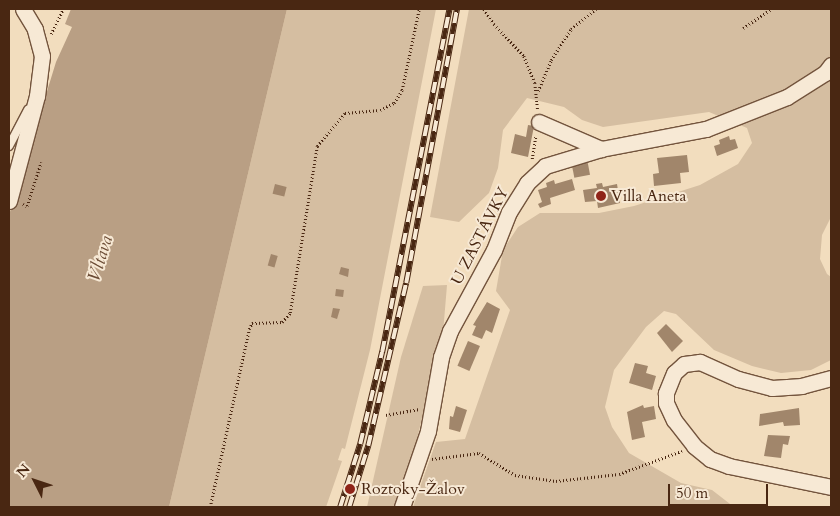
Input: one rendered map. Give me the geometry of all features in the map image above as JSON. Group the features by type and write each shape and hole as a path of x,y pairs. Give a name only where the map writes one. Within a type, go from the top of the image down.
{"street":[{"path":"9,201 37,96 42,56 36,29 23,9"},
{"name":"U ZASTÁVKY","path":"402,507 418,461 432,406 441,357 450,331 494,250 509,212 527,183 545,166 602,149 706,130 787,97 825,73 831,65"},
{"path":"539,122 602,149"},
{"path":"831,378 802,386 772,388 738,379 700,362 684,364 674,373 669,384 666,402 674,420 694,446 710,458 729,466 831,487"}],"lane":[{"path":"9,146 37,96"}],"path":[{"path":"42,56 63,9"},
{"path":"210,507 247,335 252,323 282,322 290,313 318,146 345,113 380,110 394,103 402,90 419,9"},
{"path":"484,9 494,24 524,56 538,92 539,122 527,183"},
{"path":"538,92 551,60 571,29 596,9"},
{"path":"744,28 772,9"},
{"path":"28,206 42,162"},
{"path":"386,416 432,406"},
{"path":"418,461 479,453 515,475 556,481 619,474 694,446"}],"shaded area":[{"path":"287,9 436,9 370,350 345,449 342,448 338,460 342,461 326,507 169,507"},
{"path":"469,9 831,9 831,217 822,235 820,259 827,274 831,277 831,360 811,370 781,373 752,366 714,350 676,314 664,311 646,327 614,370 605,407 612,427 629,453 681,483 712,490 734,507 413,507 436,442 465,439 510,310 496,291 503,250 518,227 540,213 599,213 634,206 700,185 738,164 752,143 747,128 709,112 603,127 582,120 564,107 527,98 503,130 498,168 489,193 459,222 430,217"},
{"path":"447,285 443,333 412,459 394,507 367,507 401,357 423,286"}],"water":[{"name":"Vltava","path":"71,9 287,9 169,507 9,507 9,215 56,62 72,27 65,24"}],"building":[{"path":"528,125 534,126 528,157 511,153 515,134 526,137"},
{"path":"729,136 730,140 735,139 738,148 717,156 714,146 720,144 719,140"},
{"path":"687,155 689,172 680,173 681,183 654,186 653,174 659,173 657,158"},
{"path":"587,159 590,175 574,178 571,162"},
{"path":"572,179 575,190 550,198 551,204 540,208 538,204 542,202 538,190 547,187 546,183 554,180 555,184"},
{"name":"Villa Aneta","path":"602,183 603,187 617,184 620,203 598,208 597,201 585,202 583,190 597,188 596,184"},
{"path":"275,184 287,187 284,197 273,194"},
{"path":"271,254 278,256 274,267 268,266"},
{"path":"341,267 349,269 348,277 339,274"},
{"path":"336,289 344,290 343,297 335,296"},
{"path":"487,302 500,309 492,333 486,330 482,339 472,335 476,326 473,325"},
{"path":"333,308 340,309 337,319 331,317"},
{"path":"666,324 683,341 672,352 657,333"},
{"path":"468,341 480,346 469,371 457,366"},
{"path":"635,363 648,366 646,373 656,376 652,390 629,383"},
{"path":"643,405 644,408 654,406 656,419 642,422 645,437 632,440 627,412"},
{"path":"456,406 467,410 460,432 449,429 450,416 453,417"},
{"path":"799,408 800,425 784,426 783,422 759,426 760,414"},
{"path":"768,435 790,436 788,445 783,444 781,458 764,456"}],"railway":[{"path":"340,507 360,444 382,352 449,9"},
{"path":"349,507 368,446 406,283 457,9"}],"place":[{"name":"Villa Aneta","path":"601,196"},
{"name":"Roztoky-Žalov","path":"350,489"}]}
